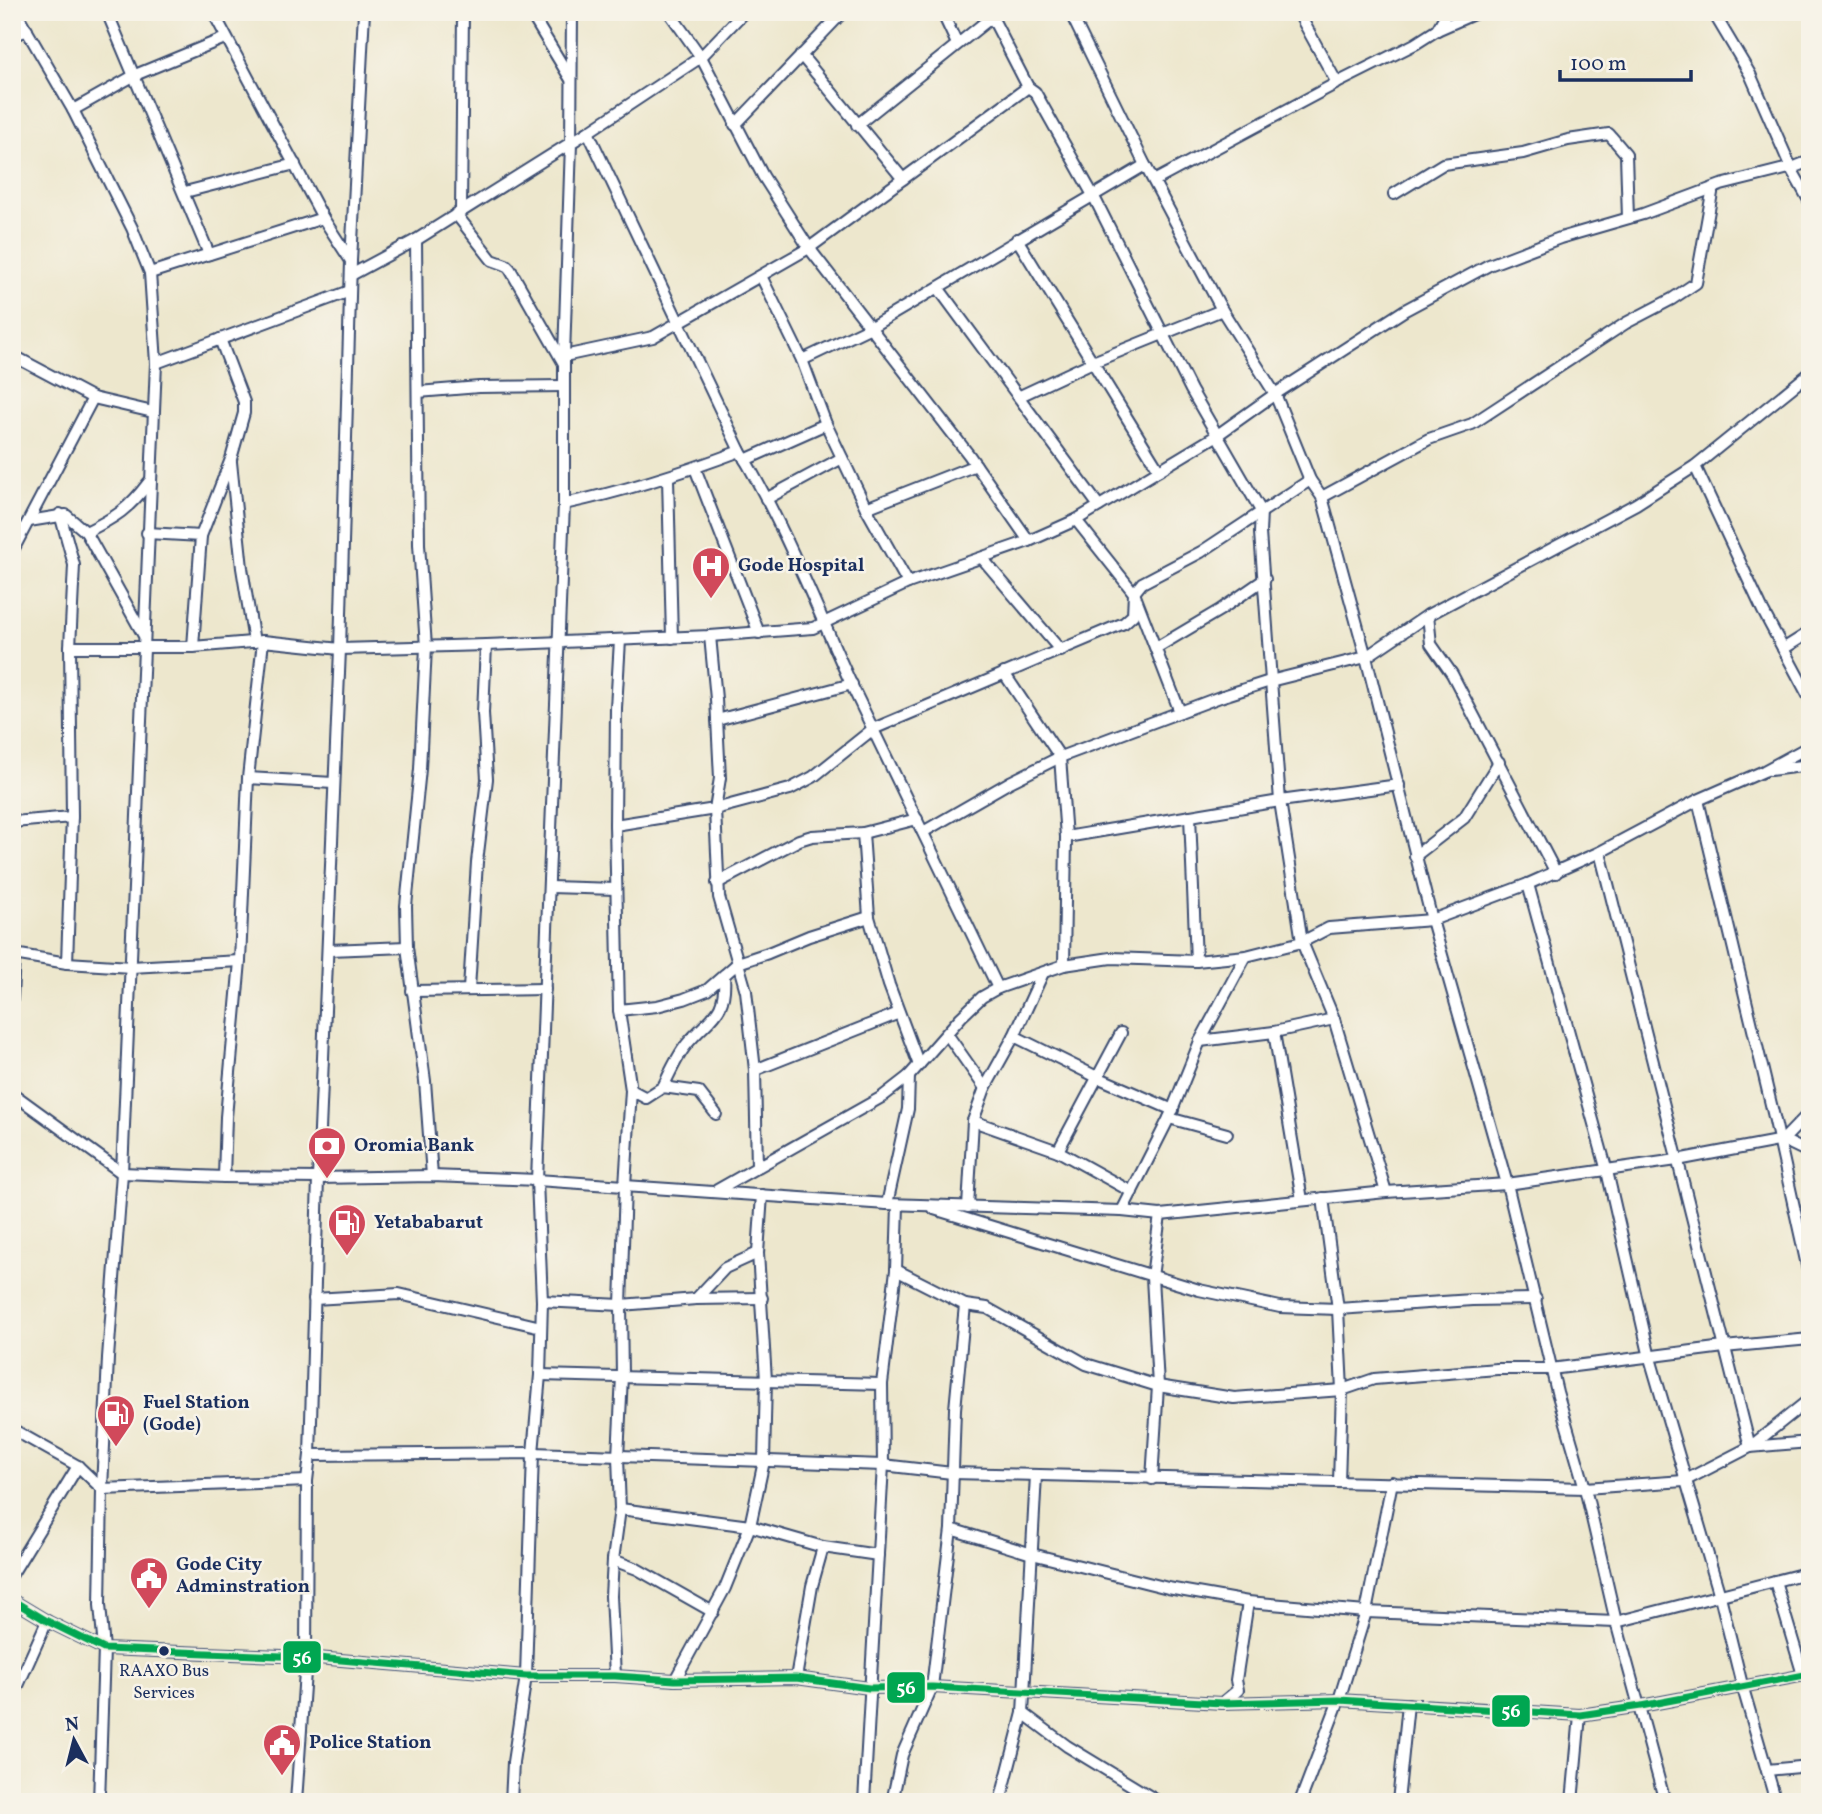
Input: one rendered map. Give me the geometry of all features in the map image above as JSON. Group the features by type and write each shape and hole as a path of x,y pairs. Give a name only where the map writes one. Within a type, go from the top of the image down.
{"street":[{"path":"16,12 73,110 132,228 150,273 156,363 122,1173 108,1358 102,1489 100,1605 104,1649 99,1802"},
{"path":"107,12 209,254"},
{"path":"213,12 323,218 351,261"},
{"path":"296,1802 306,1657 307,1481 340,649 351,261 364,12"},
{"path":"463,12 459,212 492,260 510,269 564,359"},
{"path":"530,12 570,78"},
{"path":"512,1802 513,1762 526,1676 533,1453 540,1375 542,1301 537,1180 564,504 564,359 572,12"},
{"path":"668,12 701,57 763,176 809,248 976,465 1029,541"},
{"path":"351,275 416,240 571,143 701,57 744,12"},
{"path":"735,125 843,12"},
{"path":"942,12 957,44"},
{"path":"1070,12 1145,165 1222,310 1275,394 1310,480 1322,497 1366,657 1432,920 1507,1184 1551,1369 1585,1489 1616,1622 1665,1802"},
{"path":"1298,12 1337,83"},
{"path":"1437,30 1447,12"},
{"path":"1154,181 1437,30 1478,12"},
{"path":"1713,12 1750,74 1791,168 1810,202"},
{"path":"858,125 995,15 1027,87 1035,92 1094,197 1216,436 1261,511 1260,533 1280,802 1302,942 1334,1018 1386,1192"},
{"path":"12,36 27,30"},
{"path":"73,110 135,75 225,38"},
{"path":"801,55 903,179"},
{"path":"564,359 653,337 809,248 1027,87"},
{"path":"588,132 998,988"},
{"path":"1394,194 1443,164 1523,153 1568,140 1609,134 1626,154 1628,218"},
{"path":"70,647 144,649 258,641 340,649 559,643 804,630 825,623 908,583 1029,541 1076,520 1216,436 1275,394 1405,310 1489,265 1560,238 1628,218 1721,185 1810,161"},
{"path":"185,192 295,164"},
{"path":"802,360 871,327 939,289 1017,239 1094,197 1145,165"},
{"path":"1322,497 1429,439 1472,424 1626,323 1696,283 1712,193"},
{"path":"150,273 323,218"},
{"path":"1017,239 1159,470"},
{"path":"416,240 419,544 426,646 420,769 407,892 407,947 425,1081 432,1176"},
{"path":"761,276 802,360 826,425 866,508 908,583"},
{"path":"939,289 1099,506"},
{"path":"156,363 350,291"},
{"path":"1020,396 1093,362 1222,310"},
{"path":"193,647 201,536 231,459 244,413 244,402 220,339"},
{"path":"12,355 93,398 153,412"},
{"path":"923,832 1060,757 1270,681 1366,657 1428,615 1636,503 1695,466 1810,373"},
{"path":"418,392 479,387 564,386"},
{"path":"12,552 93,398"},
{"path":"564,504 614,494 668,478 826,425"},
{"path":"766,499 842,458"},
{"path":"224,1177 226,1117 240,961 248,778 258,641 242,568 231,459"},
{"path":"866,508 976,465"},
{"path":"1695,466 1810,699"},
{"path":"695,468 759,633"},
{"path":"668,478 672,638"},
{"path":"615,825 715,809 790,789 813,777 873,729 1061,651 1130,619 1133,615 1134,593 1150,578 1200,552 1310,480"},
{"path":"86,531 113,518 133,504 150,482"},
{"path":"29,521 60,514 70,517 86,531 145,636"},
{"path":"60,514 74,565 70,647 72,817 67,963"},
{"path":"1076,520 1134,593 1180,712"},
{"path":"147,533 201,536"},
{"path":"982,558 1061,651"},
{"path":"1156,648 1220,611 1265,579"},
{"path":"1428,615 1431,644 1452,674 1556,873"},
{"path":"1783,649 1810,632"},
{"path":"710,636 720,778 715,809 717,883 746,991 755,1070 757,1167"},
{"path":"615,1676 611,1595 620,1509 618,1457 622,1376 621,1305 631,1090 619,1010 615,825 616,708 620,640"},
{"path":"469,989 477,862 487,779 483,713 485,645"},
{"path":"1003,673 1060,757 1066,837 1064,965"},
{"path":"718,720 852,684"},
{"path":"711,1192 730,1185 882,1097 909,1076 982,997 998,988 1064,965 1111,958 1196,961 1246,956 1302,942 1317,933 1336,927 1432,920 1556,873 1810,746"},
{"path":"1415,856 1464,818 1499,762"},
{"path":"1764,771 1810,765"},
{"path":"248,778 333,782"},
{"path":"1066,837 1399,785"},
{"path":"1698,800 1781,1140 1810,1279"},
{"path":"1190,816 1196,961"},
{"path":"12,999 15,954 13,820 72,817"},
{"path":"717,883 799,840 812,836 863,833 917,820"},
{"path":"863,833 869,917 899,1013 919,1065"},
{"path":"1600,852 1750,1447"},
{"path":"1528,884 1607,1171 1650,1358 1720,1596 1742,1685 1776,1802"},
{"path":"550,887 617,889"},
{"path":"619,1010 657,1006 684,999 707,990 738,963 808,936 869,917"},
{"path":"329,950 407,947"},
{"path":"15,954 67,963 131,967 240,961"},
{"path":"1122,1211 1171,1114 1200,1041 1246,956"},
{"path":"968,1207 973,1121 985,1088 1043,973"},
{"path":"631,1090 646,1098 663,1087 686,1045 716,1015 725,996 724,975"},
{"path":"412,991 545,989"},
{"path":"755,1070 899,1013"},
{"path":"1200,1041 1274,1032 1334,1018"},
{"path":"1274,1032 1302,1200"},
{"path":"1058,1151 1121,1033"},
{"path":"947,1034 985,1088"},
{"path":"1014,1035 1171,1114 1227,1134"},
{"path":"864,1802 883,1465 882,1384 896,1270 893,1204 908,1110 909,1076"},
{"path":"663,1087 699,1092 716,1114"},
{"path":"12,1093 122,1173 224,1177 432,1176 537,1180 893,1204 1122,1211 1160,1215 1386,1192 1507,1184 1677,1160 1781,1140 1810,1112"},
{"path":"973,1121 1058,1151 1132,1192"},
{"path":"1781,1140 1810,1153"},
{"path":"676,1680 713,1612 750,1526 764,1461 766,1380 758,1253 762,1195"},
{"path":"1323,1198 1338,1309 1342,1390 1339,1482"},
{"path":"919,1204 1152,1277 1280,1307 1338,1309 1472,1300 1536,1299"},
{"path":"1152,1479 1158,1386 1152,1277 1160,1215"},
{"path":"696,1299 725,1268 758,1253"},
{"path":"896,1270 965,1305 987,1308 1086,1364 1158,1386 1234,1398 1342,1390 1374,1379 1497,1369 1551,1369 1810,1339"},
{"path":"314,1299 399,1294 541,1327"},
{"path":"542,1301 621,1305 696,1299 762,1298"},
{"path":"892,1802 902,1755 932,1687 951,1529 955,1409 965,1305"},
{"path":"540,1375 882,1384"},
{"path":"310,1455 533,1453 883,1465 952,1473 1392,1482 1520,1489 1585,1489 1684,1481 1750,1447 1810,1399"},
{"path":"12,1429 78,1466 102,1489 307,1481"},
{"path":"1750,1447 1810,1442"},
{"path":"12,1574 78,1466"},
{"path":"1000,1802 1023,1713 1036,1475"},
{"path":"1300,1802 1339,1700 1366,1612 1392,1482"},
{"path":"620,1509 750,1526 823,1547 878,1555"},
{"path":"951,1529 1032,1554 1168,1588 1248,1602 1366,1612 1616,1622 1810,1572"},
{"path":"796,1678 812,1586 823,1547"},
{"path":"613,1560 637,1569 713,1612"},
{"path":"12,1600 104,1649 306,1657 526,1676 615,1676 676,1680 796,1678 869,1688 932,1687 1222,1703 1339,1700 1580,1714 1641,1706 1806,1674 1774,1581"},
{"path":"1222,1703 1238,1690 1236,1681 1248,1602"},
{"path":"12,1699 47,1621"},
{"path":"1398,1802 1408,1704"},
{"path":"1023,1713 1068,1746 1159,1802"},
{"path":"1572,1802 1580,1714"},
{"path":"1767,1770 1810,1766"}],"transit line":[{"name":"56","path":"12,1600 104,1649 306,1657 526,1676 615,1676 675,1680 796,1678 869,1688 932,1687 1222,1703 1339,1700 1580,1715 1810,1674"}],"place":[{"name":"Gode Hospital","path":"711,600"},
{"name":"Oromia Bank","path":"327,1180"},
{"name":"Yetababarut","path":"347,1257"},
{"name":"Fuel Station (Gode)","path":"116,1448"},
{"name":"Gode City Adminstration","path":"149,1610"},
{"name":"RAAXO Bus Services","path":"164,1651"},
{"name":"Police Station","path":"282,1777"}]}
